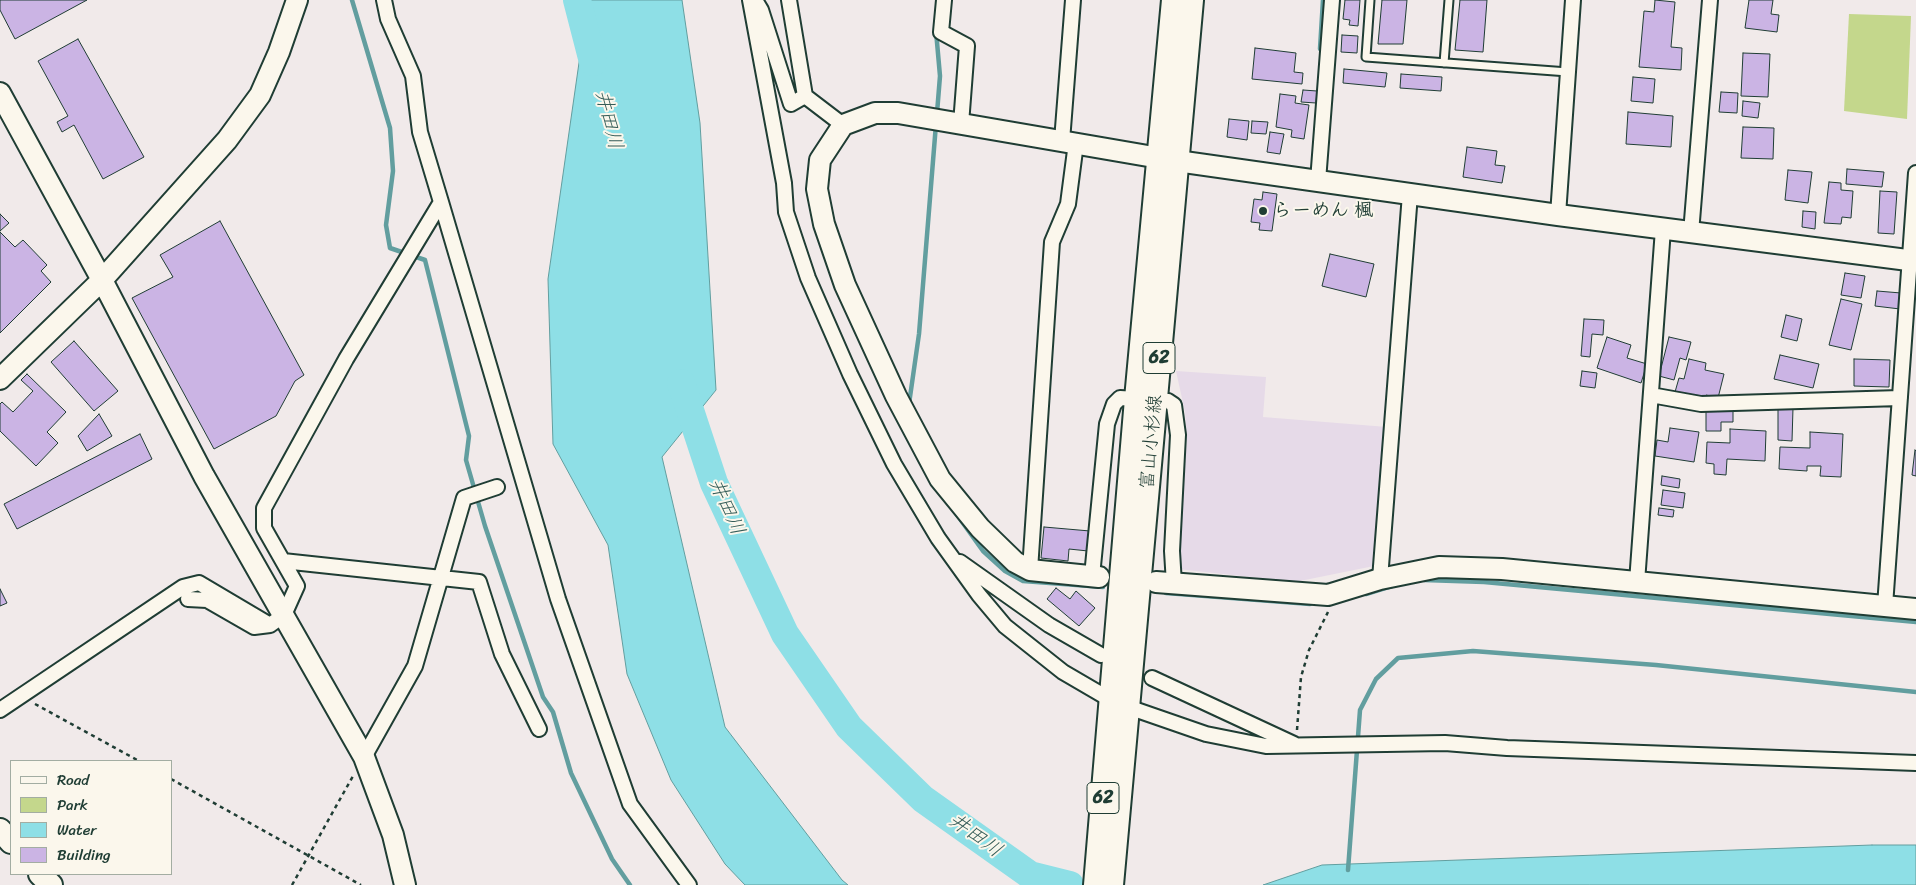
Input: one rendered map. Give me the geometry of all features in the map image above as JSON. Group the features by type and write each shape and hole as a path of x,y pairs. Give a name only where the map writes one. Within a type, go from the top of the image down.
{"main road":[{"name":"富山小杉線","path":"1168,159 1173,0"},
{"name":"富山小杉線","path":"1095,885 1119,708 1168,159 1192,0"},
{"name":"富山小杉線","path":"1112,885 1119,708"},
{"path":"0,830 10,841"},
{"path":"41,875 51,885"}],"street":[{"path":"0,380 102,280 227,140 260,95 279,52 297,0"},
{"path":"384,0 388,19 413,76 420,132 558,599 630,804 689,885"},
{"path":"750,0 784,182 786,212 808,278 850,374 894,464 951,556 1005,626 1063,672 1119,708 1206,734 1266,746 1386,746 1445,743 1507,748 1916,763"},
{"path":"755,0 762,10 791,104 805,96"},
{"path":"789,0 805,96 843,125"},
{"path":"944,0 942,32 967,46 961,124"},
{"path":"1030,570 1052,242 1068,204 1073,0"},
{"path":"1318,181 1332,0"},
{"path":"1558,215 1573,0"},
{"path":"1691,233 1710,0"},
{"path":"0,93 102,280 277,620 364,757 393,836 405,885"},
{"path":"1913,260 1691,233 1318,181 1168,159 898,114 875,113 843,125 820,160 817,189 824,224 846,285 896,396 940,479 980,528 1015,562 1030,570 1095,576 1107,424 1114,404 1120,398 1168,401 1174,405 1178,435 1172,551 1165,583 1328,595 1380,579 1438,567 1502,569 1916,610"},
{"path":"1885,606 1900,398 1913,260 1916,173"},
{"path":"1380,579 1410,194"},
{"path":"188,598 207,600 254,627 277,620 297,586 264,528 264,508 346,359 441,202"},
{"path":"1636,582 1663,229"},
{"path":"1651,395 1701,404 1900,398"},
{"path":"364,757 415,666 464,498 497,487"},
{"path":"951,556 1049,625 1101,655"},
{"path":"283,562 479,582 502,654 539,729"},
{"path":"0,710 183,587 199,583 277,620"},
{"path":"1152,678 1297,746"}],"lane":[{"path":"1370,0 1366,57 1568,72"},
{"path":"1444,63 1449,0"}],"path":[{"path":"1297,746 1300,677 1308,650 1329,610 1328,595"},
{"path":"35,704 137,760"},
{"path":"292,885 364,757"},
{"path":"172,780 361,885"}],"shaded area":[{"path":"1176,371 1266,377 1263,417 1387,427 1374,566 1295,582 1178,569 1187,438 1185,412"}],"green space":[{"path":"1849,14 1911,16 1907,119 1844,111"}],"water":[{"path":"588,0 682,0 700,123 716,390 662,457 725,727 842,880 848,885 745,885 725,864 671,780 627,674 608,545 553,444 548,279"},
{"path":"1916,845 1916,885 1263,885 1322,865"}],"building":[{"path":"0,0 87,0 15,39 0,10"},
{"path":"1345,0 1360,0 1358,26 1349,25 1350,20 1343,19"},
{"path":"1382,0 1407,0 1403,44 1378,44"},
{"path":"1460,0 1487,0 1483,52 1455,50"},
{"path":"1655,0 1675,2 1671,47 1682,48 1681,70 1639,67 1644,11 1654,12"},
{"path":"1749,0 1773,0 1771,14 1779,15 1777,32 1745,28"},
{"path":"1342,35 1358,36 1357,53 1341,52"},
{"path":"78,39 144,157 103,179 74,125 62,132 57,122 68,116 38,61"},
{"path":"1255,48 1296,53 1294,72 1303,73 1302,84 1252,79"},
{"path":"1743,53 1770,54 1768,97 1741,96"},
{"path":"1344,69 1387,73 1385,87 1343,83"},
{"path":"1401,74 1442,77 1441,91 1400,88"},
{"path":"1633,77 1655,79 1653,103 1631,101"},
{"path":"1303,90 1317,91 1316,103 1301,102"},
{"path":"1721,92 1738,93 1737,113 1719,112"},
{"path":"1280,94 1296,96 1295,103 1309,105 1304,139 1291,137 1292,130 1276,127"},
{"path":"1743,101 1760,103 1758,118 1742,116"},
{"path":"1628,112 1673,116 1671,147 1626,144"},
{"path":"1229,119 1249,121 1247,140 1227,137"},
{"path":"1252,121 1268,122 1266,134 1251,133"},
{"path":"1743,127 1774,128 1773,159 1741,158"},
{"path":"1270,132 1284,134 1280,154 1267,152"},
{"path":"1467,147 1497,151 1495,165 1505,166 1502,183 1463,177"},
{"path":"1847,169 1884,172 1882,187 1846,184"},
{"path":"1788,170 1812,172 1808,203 1785,200"},
{"path":"1829,182 1841,183 1841,190 1853,191 1851,218 1842,217 1841,224 1824,223"},
{"path":"1880,191 1897,192 1894,234 1878,233"},
{"name":"らーめん 楓","path":"1263,192 1277,194 1272,231 1259,230 1260,223 1251,222 1254,199 1262,200"},
{"path":"1803,211 1816,212 1815,229 1802,227"},
{"path":"0,214 9,223 0,231"},
{"path":"220,221 304,375 295,381 276,416 214,449 132,298 173,277 160,255"},
{"path":"0,232 15,247 23,240 47,265 41,271 51,282 0,333"},
{"path":"1330,254 1374,264 1366,297 1322,286"},
{"path":"1845,273 1865,276 1861,298 1841,295"},
{"path":"1877,291 1901,293 1900,309 1875,306"},
{"path":"1841,299 1862,304 1851,350 1829,345"},
{"path":"1786,315 1802,319 1797,341 1781,337"},
{"path":"1584,319 1604,320 1603,335 1592,334 1590,357 1581,356"},
{"path":"1607,337 1631,345 1627,358 1647,364 1641,383 1597,368"},
{"path":"1669,337 1691,342 1686,360 1680,358 1674,380 1659,376"},
{"path":"74,341 118,391 94,411 51,362"},
{"path":"1780,355 1819,364 1813,388 1774,379"},
{"path":"1689,359 1706,363 1705,370 1724,374 1718,398 1706,395 1702,399 1675,392 1679,378 1684,379"},
{"path":"1854,359 1890,360 1889,387 1854,386"},
{"path":"1582,371 1597,373 1595,388 1580,386"},
{"path":"27,374 66,412 47,432 58,443 36,466 0,431 0,404 2,402 13,412 33,391 21,380"},
{"path":"1778,407 1793,408 1792,441 1778,440"},
{"path":"1706,410 1733,410 1733,422 1721,422 1721,431 1706,431"},
{"path":"99,414 112,436 87,451 78,436"},
{"path":"1670,428 1699,432 1694,462 1655,456 1657,440 1668,442"},
{"path":"1730,429 1766,431 1765,461 1727,459 1726,475 1714,474 1714,464 1706,463 1707,442 1730,443"},
{"path":"1810,432 1843,434 1841,477 1820,476 1821,466 1807,466 1807,471 1779,469 1780,447 1810,448"},
{"path":"140,434 152,459 17,529 4,504"},
{"path":"1916,451 1916,476 1912,475"},
{"path":"1662,476 1680,479 1679,488 1661,485"},
{"path":"1663,490 1685,493 1683,508 1661,505"},
{"path":"1659,508 1674,510 1673,517 1658,515"},
{"path":"1044,527 1090,531 1088,551 1069,549 1068,561 1041,558"},
{"path":"1056,588 1070,599 1076,591 1095,608 1079,626 1047,599"},
{"path":"0,589 7,603 0,606"}],"waterway":[{"path":"352,0 390,128 393,171 386,225 390,248 425,260 469,436 466,460 485,526 543,697 553,712 571,773 612,859 630,885"},
{"name":"井田川","path":"577,0 593,62"},
{"path":"1320,49 1323,0"},
{"path":"936,31 940,76 937,113"},
{"path":"909,404 919,334 936,124"},
{"name":"井田川","path":"681,383 714,483 785,634 849,727 923,799 1030,875 1070,885"},
{"path":"955,512 983,551 1005,571 1023,581 1103,587"},
{"path":"1424,580 1484,582 1916,622"},
{"path":"1366,594 1395,585"},
{"path":"1166,593 1310,604"},
{"path":"1348,870 1360,710 1376,679 1398,658 1473,651 1656,665 1916,692"}],"place":[{"name":"らーめん 楓","path":"1263,211"}]}
